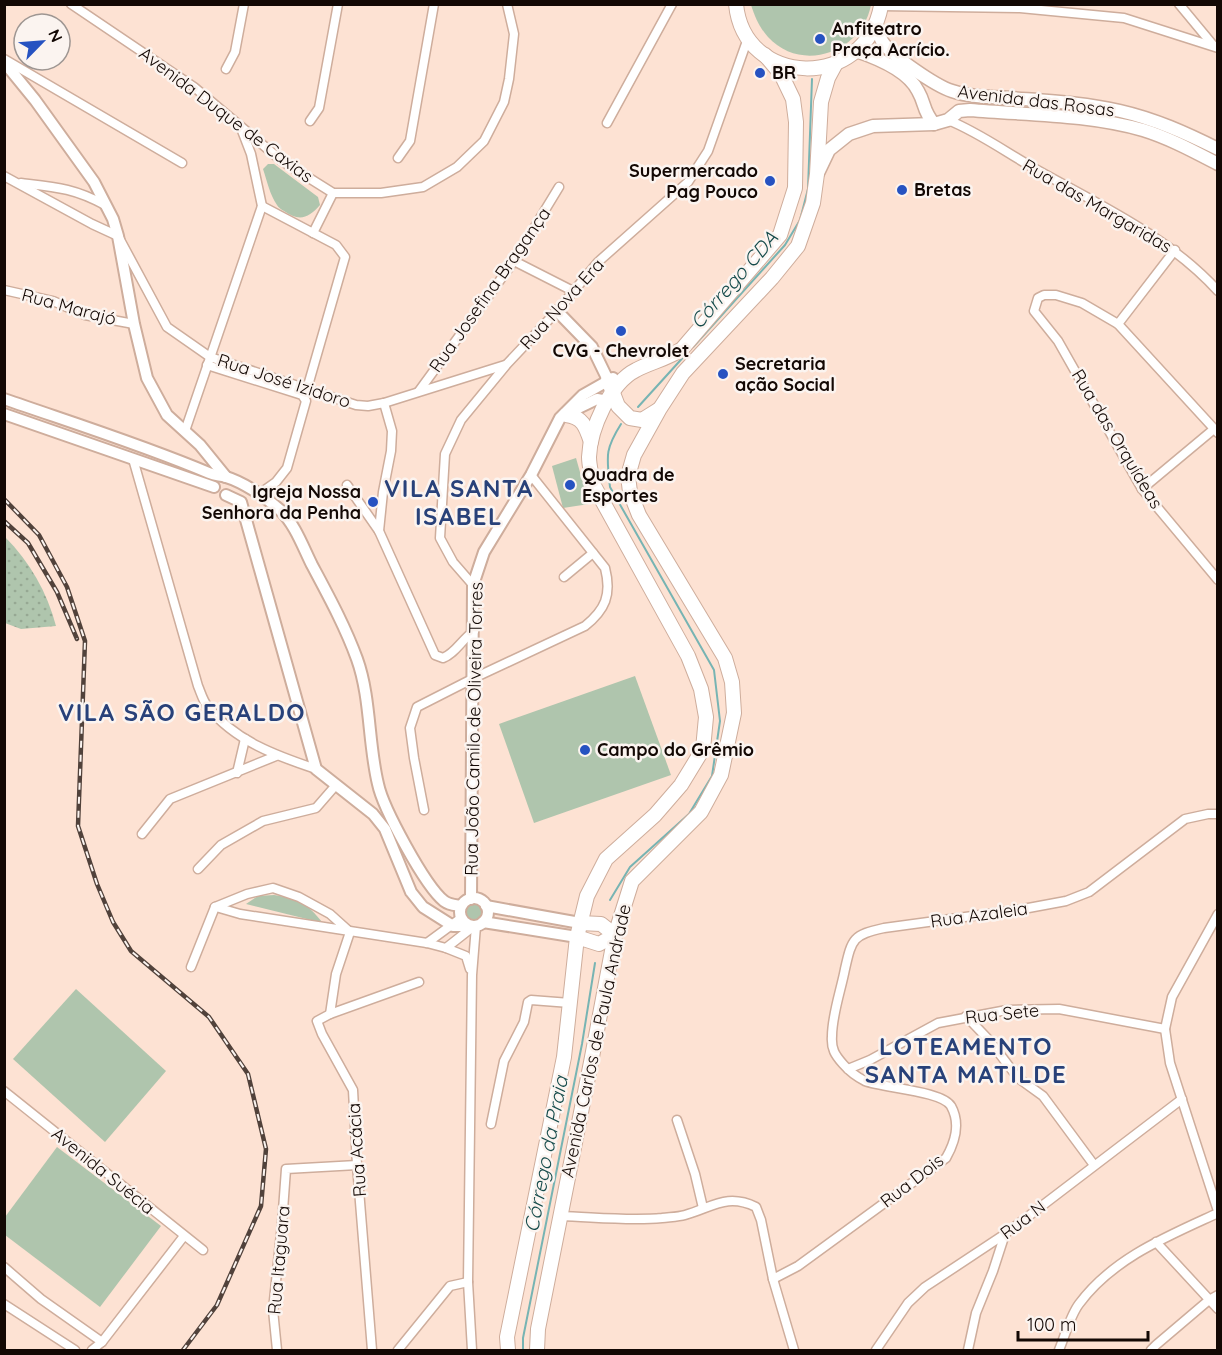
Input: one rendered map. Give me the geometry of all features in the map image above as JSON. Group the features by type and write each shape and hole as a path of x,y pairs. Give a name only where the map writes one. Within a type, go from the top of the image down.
{"main road":[{"path":"735,7 748,38 765,55 787,67 811,70 835,65 856,51 867,40 876,23 881,6"},
{"name":"Avenida das Rosas","path":"876,23 882,40 889,50 927,78 950,91 968,95 1076,103 1149,118 1218,164"},
{"path":"856,51 884,61 911,81 918,89 926,114 934,124"},
{"name":"Avenida Carlos de Paula Andrade","path":"508,1350 507,1337 564,1057 577,937 587,896 606,859 655,815 681,784 703,749 706,717 702,689 688,656 593,484 589,458 591,442 599,416 622,381 635,370 668,358 682,349 780,235 795,188 796,122 793,99 781,74 765,55"},
{"name":"Avenida Carlos de Paula Andrade","path":"537,1350 538,1329 615,935 632,881 701,812 721,775 734,713 732,682 725,658 639,515 630,492 628,476 634,455 683,373 772,278 798,246 811,212 817,174 821,102 828,78 835,65"},
{"path":"950,91 954,116"},
{"name":"Avenida das Rosas","path":"817,174 829,150 849,134 873,126 934,124 970,110 1108,122 1177,136 1218,149"},
{"path":"612,395 630,418 642,420 659,410"},
{"path":"563,416 574,417 584,423 591,442"},
{"path":"577,937 599,944 615,935 601,924 580,923"}],"street":[{"name":"Avenida Duque de Caxias","path":"71,4 194,87 282,161 333,194"},
{"path":"226,69 235,52 244,4"},
{"path":"310,121 319,108 338,4"},
{"path":"398,158 410,141 434,4"},
{"path":"313,232 333,194 381,193 423,187 457,167 484,141 504,102 509,79 514,33 507,4"},
{"path":"662,4 663,21"},
{"path":"607,123 672,4"},
{"path":"1179,4 1216,46"},
{"path":"881,6 1020,8 1124,18 1216,46"},
{"name":"Rua Nova Era","path":"473,585 453,562 440,538 445,454 461,420 507,364 557,311 598,262 688,182 708,151 748,38"},
{"path":"4,60 182,163"},
{"path":"4,60 94,182 113,219 147,378 167,415 200,445 213,462 222,480 232,488 226,495 241,502 316,769"},
{"name":"Rua das Margaridas","path":"954,116 1019,160 1175,250 1218,291"},
{"path":"185,431 262,206 250,154 241,128"},
{"path":"250,154 267,149"},
{"path":"4,176 102,230 118,236"},
{"path":"86,194 94,182"},
{"path":"14,183 62,187 86,194 105,205"},
{"path":"52,203 55,192 62,187"},
{"name":"Rua Josefina Bragança","path":"419,391 514,261 559,187"},
{"path":"262,206 336,244 345,257 308,388"},
{"path":"102,230 110,225 113,219"},
{"name":"Rua José Izidoro","path":"118,236 167,327 208,361 308,388 356,405 368,406 507,364"},
{"path":"1142,489 1216,431 1118,324 1175,250"},
{"path":"514,261 573,291"},
{"name":"Rua Marajó","path":"4,290 53,301 85,315 134,324"},
{"name":"Rua das Orquídeas","path":"1118,324 1082,303 1056,295 1044,295 1038,298 1035,311 1058,340 1142,489 1218,580"},
{"path":"557,311 592,347 612,395 597,399 563,416"},
{"path":"208,361 302,395 306,401 287,468 276,482 259,494 249,495 241,502"},
{"name":"Rua João Camilo de Oliveira Torres","path":"471,899 473,585 484,552 531,475 563,416 584,395 612,395"},
{"path":"4,399 185,463 259,494 282,512 294,529 344,627 358,660 373,760 379,788 390,813 422,874 436,893 446,903 461,906 458,922 460,937 472,975"},
{"path":"379,531 392,431 384,403"},
{"path":"4,414 133,459 222,480"},
{"path":"185,463 195,458 200,451 200,445"},
{"path":"133,459 198,686 207,706 245,739 276,756 316,769 374,814 385,829 411,892 423,907 458,922 577,937"},
{"path":"424,810 410,728 417,707 585,626 598,616 606,603 608,581 604,568 531,475"},
{"path":"348,485 379,531 435,655 442,658 450,655 465,637 474,631"},
{"path":"564,577 593,553"},
{"path":"237,773 245,739"},
{"path":"142,834 170,799 276,756"},
{"path":"198,869 220,845 263,821 316,808 336,785"},
{"name":"Rua Azaleia","path":"848,1070 833,1054 831,1036 850,947 862,933 1066,901 1089,892 1185,819 1218,814"},
{"path":"191,967 215,907 247,894 273,888 298,897 330,914 350,932"},
{"path":"240,914 239,905 247,894"},
{"name":"Rua João Camilo de Oliveira Torres","path":"461,906 471,899 480,900 486,906 580,923"},
{"path":"446,948 487,914 486,906"},
{"path":"215,907 240,914 427,943 466,956"},
{"path":"1059,1350 1078,1306 1096,1284 1127,1260 1156,1242 1218,1212 1170,1063 1166,1029 1172,998 1218,914"},
{"path":"427,943 458,922"},
{"path":"472,1350 468,1282 472,975 476,925"},
{"name":"Rua Acácia","path":"350,932 336,974 330,1014 318,1021 322,1034 353,1090 372,1350"},
{"path":"330,1014 419,982"},
{"path":"491,1124 504,1061 524,1022 528,1002 531,1000 570,1003"},
{"name":"Rua Sete","path":"848,1070 938,1023 1008,1010 1059,1009 1166,1029"},
{"path":"966,1016 1003,1057 1018,1078 1043,1096 1094,1164"},
{"name":"Rua Dois","path":"773,1279 798,1266 946,1158 955,1142 956,1121 950,1105 938,1096 888,1088 863,1080 848,1070"},
{"name":"Avenida Suécia","path":"4,1091 203,1250"},
{"name":"Rua N","path":"876,1350 908,1303 925,1287 1005,1234 1094,1164 1182,1100"},
{"path":"677,1120 695,1174 703,1208"},
{"name":"Rua Itaguara","path":"277,1350 273,1310 286,1169 357,1166"},
{"path":"560,1216 641,1220 684,1216 703,1208 736,1200 742,1200 756,1207 761,1220 773,1279 794,1350"},
{"path":"968,1350 976,1313 1005,1234"},
{"path":"93,1350 102,1342 184,1236"},
{"path":"1156,1242 1213,1298 1218,1309"},
{"path":"4,1266 41,1299 102,1342"},
{"path":"398,1350 450,1286 468,1282"},
{"path":"1151,1350 1213,1298"},
{"path":"4,1304 75,1350"}],"green space":[{"path":"751,4 871,5 856,35 843,46 813,56 797,54 782,48 768,37 758,22"},
{"path":"268,164 274,164 318,197 320,205 304,217 294,217 280,208 272,197 263,169"},
{"name":"Quadra de Esportes","path":"576,458 589,504 563,508 552,466"},
{"path":"5,537 36,578 48,601 56,626 21,629 5,623"},
{"name":"Campo do Grêmio","path":"635,676 671,775 534,823 499,724"},
{"path":"274,895 302,903 323,923 246,904 258,896"},
{"path":"473,902 480,905 483,912 480,919 473,922 466,919 463,912 466,905"},
{"path":"76,989 166,1071 105,1142 13,1059"},
{"path":"57,1147 161,1226 100,1307 5,1235 5,1217"}],"waterway":[{"name":"Córrego CDA","path":"693,347 785,245 800,220 808,189 812,79"},
{"name":"Córrego CDA","path":"638,407 687,353"},
{"name":"Córrego da Praia","path":"610,900 630,867 689,814 712,776 720,721 714,670 610,487 609,448 621,424"},
{"name":"Córrego da Praia","path":"523,1350 523,1338 582,1044 595,963"}],"railway":[{"path":"4,499 39,535 67,587 85,641 78,826 97,884 113,922 131,951 209,1017 248,1074 266,1149 261,1206 217,1305 183,1350"},
{"path":"4,521 28,543 57,592 77,639"}],"place":[{"name":"Anfiteatro Praça Acrício.","path":"820,39"},
{"name":"BR","path":"760,73"},
{"name":"Supermercado Pag Pouco","path":"770,181"},
{"name":"Bretas","path":"902,190"},
{"name":"CVG - Chevrolet","path":"621,331"},
{"name":"Secretaria ação Social","path":"723,374"},
{"name":"Quadra de Esportes","path":"570,485"},
{"name":"Igreja Nossa Senhora da Penha","path":"373,502"},
{"name":"Campo do Grêmio","path":"585,750"}],"district":[{"name":"VILA SANTA ISABEL","path":"459,503"},
{"name":"VILA SÃO GERALDO","path":"182,713"},
{"name":"LOTEAMENTO SANTA MATILDE","path":"966,1061"}]}
